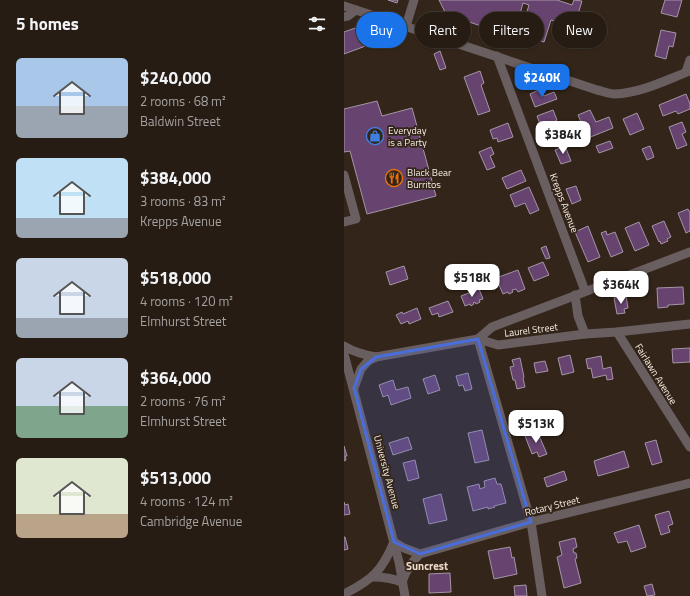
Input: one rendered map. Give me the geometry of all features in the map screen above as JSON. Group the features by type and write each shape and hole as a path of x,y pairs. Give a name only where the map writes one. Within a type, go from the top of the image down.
{"street":[{"path":"407,23 414,0"},
{"path":"344,6 362,12"},
{"path":"344,17 356,10"},
{"path":"407,26 596,90 613,94 632,92 650,87 688,72 690,60"},
{"name":"Krepps Avenue","path":"496,56 585,291"},
{"path":"344,175 356,219 344,222"},
{"path":"542,596 531,522 478,339 492,327 690,252"},
{"path":"574,295 578,316 585,334"},
{"name":"Laurel Street","path":"376,357 478,339 498,345 585,334 690,324"},
{"name":"Fairlawn Avenue","path":"617,332 690,447"},
{"path":"344,346 352,351 376,357"},
{"name":"University Avenue","path":"344,354 394,542 405,596"},
{"path":"354,388 361,369 368,361 376,357"},
{"name":"Rotary Street","path":"420,554 531,522 690,483"},
{"path":"344,594 373,577 385,561 394,542 404,548 420,554 409,567 402,582 393,578 373,577"}],"highlighted area":[{"path":"478,339 531,522 420,554 394,542 354,388 361,369 376,357"}],"building":[{"path":"388,0 398,0 397,3"},
{"path":"439,0 557,0 572,5 574,0 582,1 579,12 552,12 552,20 544,42 544,12 527,12 529,5 523,3 521,12 479,12 479,25 471,23 471,12 445,12"},
{"path":"665,0 682,0 677,17 661,13"},
{"path":"356,28 356,48 360,48 344,54 344,32"},
{"path":"661,30 676,33 673,47 669,46 666,59 655,56"},
{"path":"440,51 446,68 440,70 434,54"},
{"path":"480,71 484,83 481,85 490,111 478,115 464,77"},
{"path":"541,89 544,96 554,92 557,99 535,107 530,94"},
{"path":"686,94 690,104 690,109 678,114 676,111 663,116 659,105"},
{"path":"377,101 382,116 412,108 436,196 367,214 350,151 344,152 344,109"},
{"path":"553,110 557,120 555,121 559,130 549,134 546,125 541,127 537,116"},
{"path":"590,110 596,122 609,117 613,128 588,138 578,115"},
{"path":"637,113 644,129 630,135 623,119"},
{"path":"682,122 686,132 682,134 687,145 677,149 669,127"},
{"path":"508,123 513,137 498,142 497,138 493,139 490,130"},
{"path":"610,141 613,148 599,153 596,146"},
{"path":"565,146 571,161 561,164 555,150"},
{"path":"650,146 654,157 647,160 642,149"},
{"path":"491,147 494,154 490,156 495,167 487,170 479,152"},
{"path":"521,170 526,181 507,189 502,178"},
{"path":"576,186 581,200 572,204 566,189"},
{"path":"529,187 539,210 530,214 525,203 515,207 510,195"},
{"path":"688,209 690,213 690,231 686,233 678,213"},
{"path":"664,221 671,237 667,239 668,241 661,244 652,226"},
{"path":"639,222 649,245 635,251 625,228"},
{"path":"588,226 600,257 588,262 575,232"},
{"path":"606,231 607,235 615,232 623,252 611,257 601,233"},
{"path":"546,246 550,258 546,259 541,248"},
{"path":"543,262 549,275 534,281 528,268"},
{"path":"404,266 408,279 390,285 386,272"},
{"path":"518,270 525,289 518,292 516,289 512,290 513,292 509,294 508,292 503,294 496,278"},
{"path":"683,287 684,304 668,305 668,307 658,308 657,288"},
{"path":"479,289 483,299 479,300 480,302 476,304 475,302 473,303 474,304 471,306 470,304 465,306 461,296"},
{"path":"626,296 628,308 624,309 625,313 617,314 614,298"},
{"path":"448,301 453,312 439,317 438,313 432,315 429,308"},
{"path":"417,308 421,319 409,324 408,321 401,324 396,315 402,312 403,314"},
{"path":"690,348 690,362 673,363 672,349"},
{"path":"570,355 574,372 562,375 558,358"},
{"path":"601,356 603,369 611,367 613,379 607,380 606,375 593,378 591,368 588,369 586,359"},
{"path":"520,358 525,387 517,389 510,367 514,366 512,360"},
{"path":"545,361 548,371 536,373 534,363"},
{"path":"468,373 472,389 465,391 463,385 459,386 456,376"},
{"path":"435,375 440,390 428,394 423,379"},
{"path":"393,380 396,390 408,387 411,398 391,405 388,395 383,397 379,385"},
{"path":"482,430 489,460 475,463 468,433"},
{"path":"537,431 547,454 539,457 537,452 532,454 525,436"},
{"path":"408,437 412,449 393,455 389,443"},
{"path":"656,440 662,462 652,465 645,443"},
{"path":"344,446 347,456 345,456 346,460 344,461"},
{"path":"624,451 629,467 598,476 594,461"},
{"path":"415,460 419,478 408,481 403,463"},
{"path":"564,471 567,480 547,487 544,478"},
{"path":"495,478 497,484 501,484 506,503 488,509 488,507 473,511 467,487 479,484 480,489 485,487 484,481"},
{"path":"441,494 447,520 429,524 423,499"},
{"path":"344,502 345,505 348,504 350,514 344,515"},
{"path":"669,511 673,524 668,526 670,532 661,535 655,515"},
{"path":"639,525 646,547 631,552 627,541 618,543 614,533"},
{"path":"344,537 348,549 344,550"},
{"path":"575,538 577,547 573,549 574,553 576,553 577,558 575,559 581,583 564,588 557,557 562,555 559,542"},
{"path":"510,547 512,558 514,557 517,574 494,579 488,551"},
{"path":"450,573 451,592 429,593 429,574"},
{"path":"652,584 655,595 647,596 644,586"},
{"path":"526,585 527,596 515,596 514,586"}],"place":[{"name":"Everyday is a Party","path":"375,136"},
{"name":"Black Bear Burritos","path":"394,178"}],"district":[{"name":"Suncrest","path":"427,566"}]}
